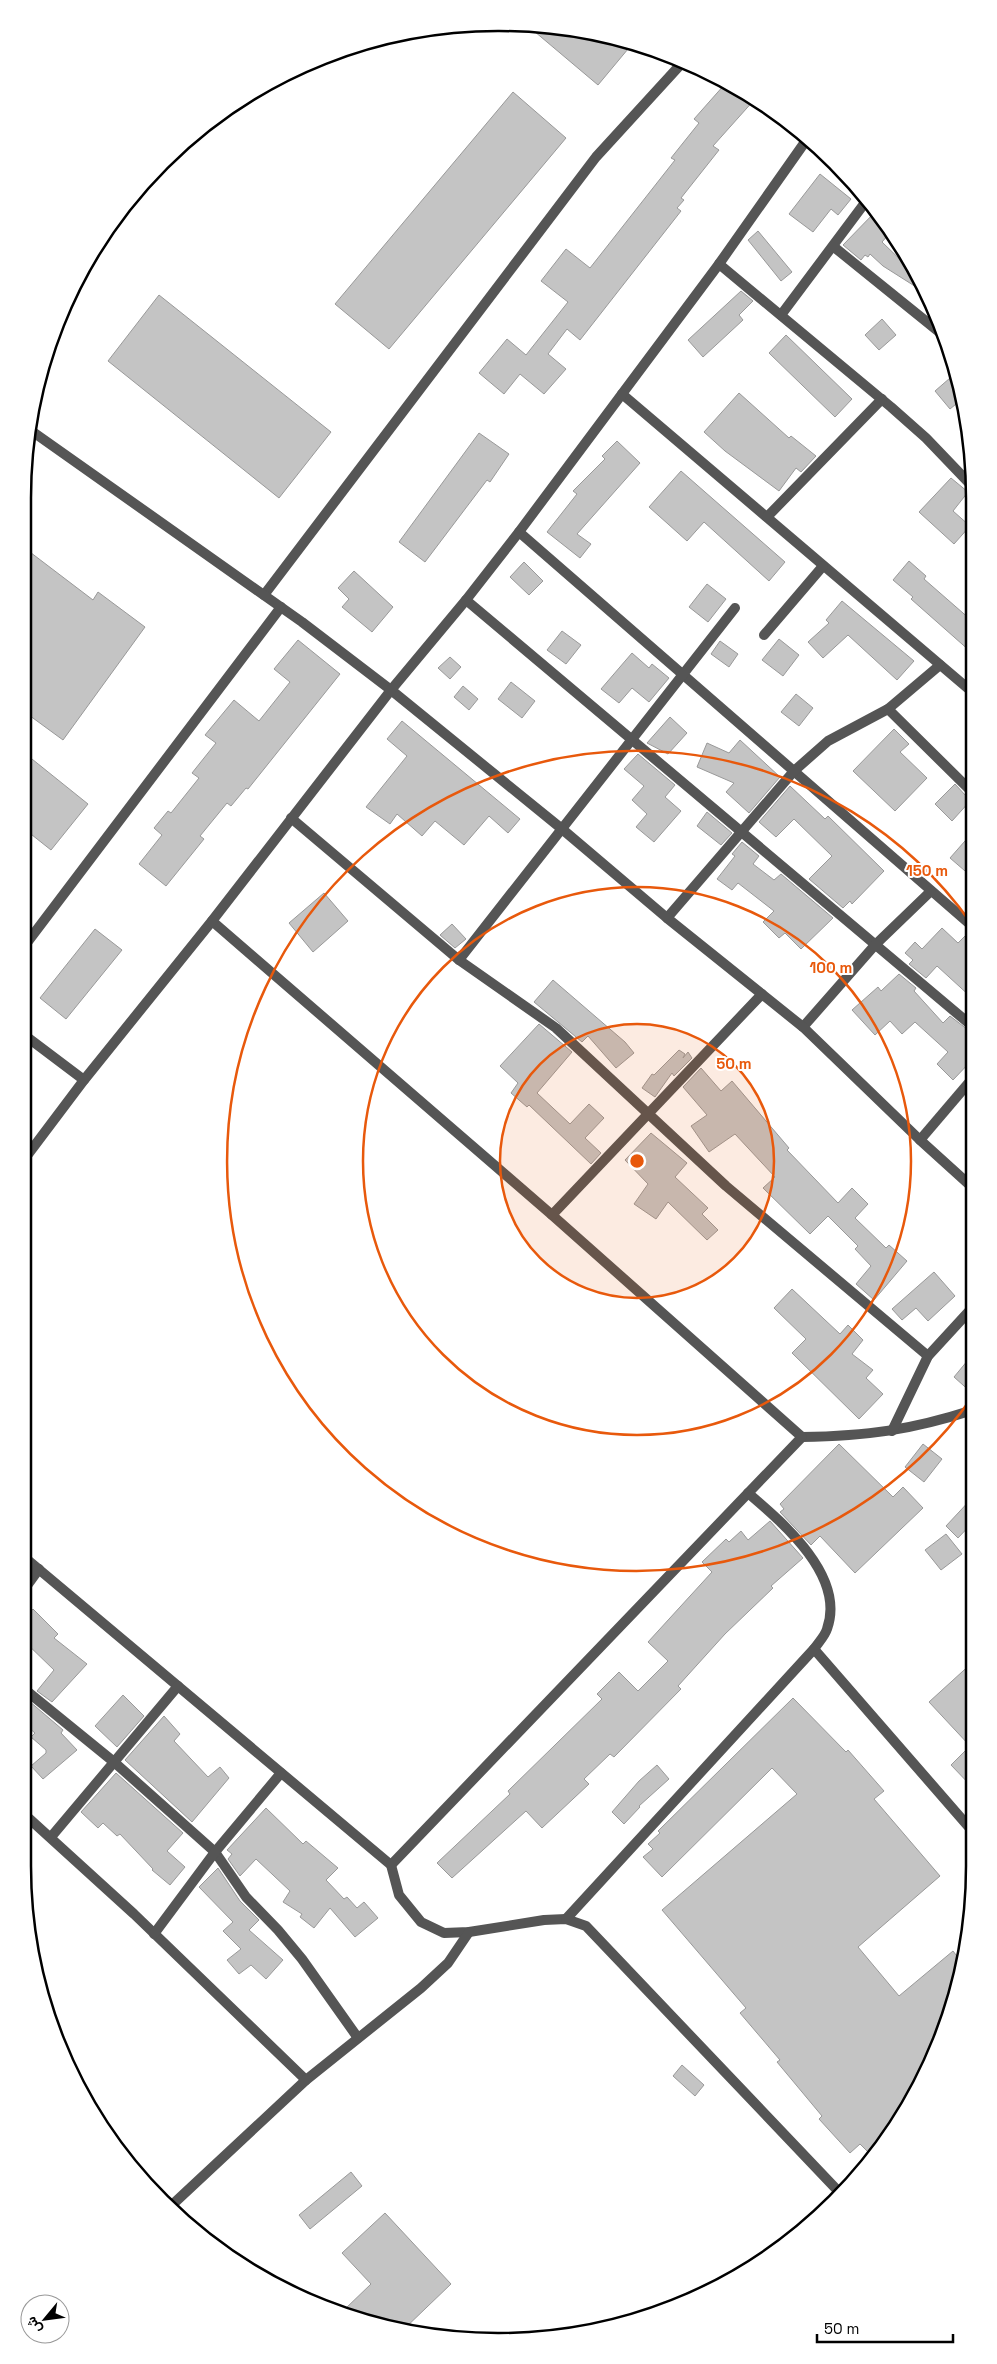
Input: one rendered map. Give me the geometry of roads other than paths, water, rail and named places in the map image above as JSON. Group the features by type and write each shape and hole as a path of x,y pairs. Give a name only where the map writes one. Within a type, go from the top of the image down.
{"street":[{"path":"264,595 596,157 678,67"},
{"path":"31,1149 212,921 391,690 466,600 519,532 719,264 803,144"},
{"path":"781,315 863,206"},
{"path":"834,246 932,325"},
{"path":"719,264 882,399 926,438 965,481"},
{"path":"622,394 940,665 966,683"},
{"path":"767,517 882,399"},
{"path":"36,433 282,607 391,690 802,1027 966,1182"},
{"path":"519,532 966,921"},
{"path":"764,635 824,566"},
{"path":"466,600 966,1021"},
{"path":"31,936 282,607"},
{"path":"459,960 735,608"},
{"path":"667,918 794,771 828,741 888,709 940,665"},
{"path":"888,709 966,786"},
{"path":"291,818 459,960 556,1028 650,1113 726,1186 928,1356"},
{"path":"802,1027 876,945 931,890"},
{"path":"212,921 552,1215 802,1437 848,1436 912,1428 966,1412"},
{"path":"552,1215 762,994"},
{"path":"31,1041 84,1080"},
{"path":"920,1140 966,1086"},
{"path":"892,1431 928,1356 966,1314"},
{"path":"392,1865 802,1437"},
{"path":"566,1919 814,1649 827,1630 830,1610 827,1590 806,1549 793,1532 748,1493"},
{"path":"31,1563 392,1865 399,1895 422,1922 444,1933 469,1932 511,1924 566,1919 586,1926 836,2189"},
{"path":"31,1580 39,1570"},
{"path":"814,1649 966,1825"},
{"path":"51,1837 178,1686"},
{"path":"31,1695 114,1762 215,1852 246,1897 278,1930 302,1959 358,2038"},
{"path":"154,1934 215,1852 281,1773"},
{"path":"31,1820 154,1934 306,2080"},
{"path":"175,2202 306,2080 442,1969 469,1932"}]}
